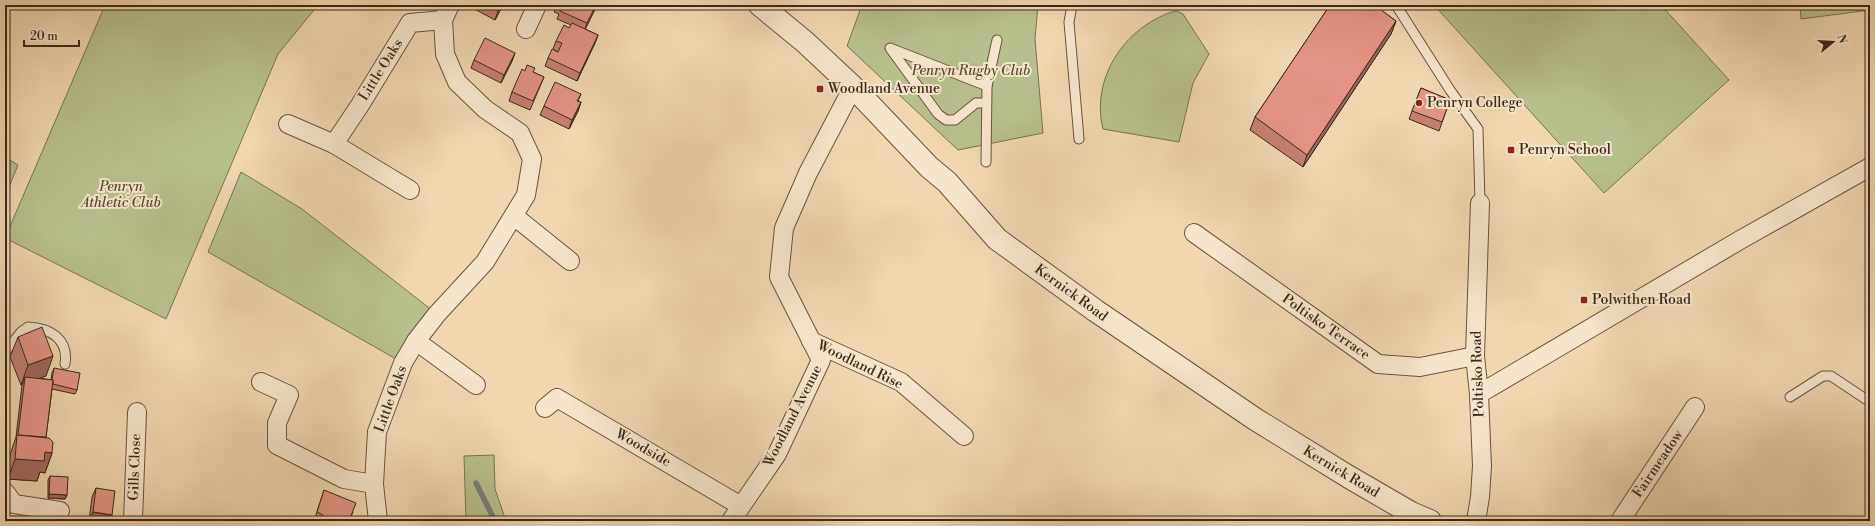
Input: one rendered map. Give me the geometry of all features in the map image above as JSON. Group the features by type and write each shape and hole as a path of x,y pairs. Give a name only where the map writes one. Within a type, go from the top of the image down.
{"street":[{"path":"526,29 537,5"},
{"name":"Kernick Road","path":"760,5 805,42 853,87 929,167 957,192 997,239 1096,312 1255,419 1348,477 1411,513 1430,521"},
{"name":"Little Oaks","path":"334,144 410,24 446,12 445,54 457,82 485,108 520,133 532,159 526,195 486,262 438,314 416,341 403,363 377,432 374,484 378,521"},
{"name":"Woodland Avenue","path":"731,521 777,454 821,360 779,277 784,228 808,173 853,87"},
{"path":"288,124 334,144 410,190"},
{"path":"1479,394 1733,244 1870,167"},
{"name":"Poltisko Road","path":"1476,521 1480,497 1482,466 1479,394 1475,356 1480,203"},
{"path":"514,216 570,262"},
{"name":"Poltisko Terrace","path":"1194,233 1378,364 1420,367 1475,356"},
{"path":"416,341 476,385"},
{"name":"Woodland Rise","path":"811,341 901,382 964,436"},
{"path":"262,382 289,395 277,422 277,445 344,479 374,484"},
{"name":"Woodside","path":"545,408 557,398 741,506"},
{"name":"Fairmeadow","path":"1620,521 1695,407"},
{"name":"Gills Close","path":"134,521 137,412"},
{"path":"5,492 14,504 60,511"}],"lane":[{"path":"1072,5 1069,22 1079,139"},
{"path":"1396,5 1450,90 1478,129 1480,203"},
{"path":"986,162 987,86 997,40"},
{"path":"987,86 890,48 938,114 946,120 955,120 976,103 987,103"},
{"path":"5,352 21,332 28,327 38,327 50,331 62,343 67,353 65,364"},
{"path":"1790,396 1823,376 1831,376 1870,402"}],"green space":[{"name":"Penryn Athletic Club","path":"105,5 318,5 278,54 166,319 5,238"},
{"name":"Penryn Rugby Club","path":"862,5 1038,5 1035,39 1043,133 958,150 847,46"},
{"path":"1434,5 1661,5 1729,80 1604,193"},
{"path":"1800,5 1870,5 1870,10 1801,19"},
{"path":"1177,11 1183,14 1209,54 1193,83 1179,142 1103,129 1100,113 1104,81 1118,52 1140,29 1162,16"},
{"path":"5,157 18,165 5,197"},
{"path":"241,172 302,209 437,314 403,363 208,252"},
{"path":"494,455 495,489 506,521 466,521 464,456"}],"building":[{"path":"486,5 502,5 498,11"},
{"path":"560,5 596,5 587,23 560,11 562,6"},
{"path":"1330,5 1376,5 1396,21 1307,155 1255,117"},
{"path":"572,23 598,35 580,73 548,58 552,49 558,52 562,43 556,41 564,25 569,28"},
{"path":"485,38 515,53 504,75 474,60"},
{"path":"527,65 535,68 533,72 544,77 533,101 512,92 522,69 525,71"},
{"path":"555,82 581,94 577,101 581,102 572,120 544,106"},
{"path":"1421,88 1450,100 1442,122 1412,111"},
{"path":"42,327 53,356 28,365 18,337"},
{"path":"54,368 80,373 77,390 53,384 52,380"},
{"path":"25,377 53,380 46,437 18,435"},
{"path":"17,435 49,438 53,442 52,453 45,452 44,461 15,459"},
{"path":"50,476 68,477 67,495 49,494"},
{"path":"96,488 115,491 112,515 93,512"},
{"path":"324,490 356,503 349,521 320,521 323,515 317,512"},
{"path":"159,518 184,521 159,521"}],"waterway":[{"path":"476,483 495,521"}],"place":[{"name":"Woodland Avenue","path":"820,89"},
{"name":"Penryn College","path":"1419,103"},
{"name":"Penryn School","path":"1511,150"},
{"name":"Polwithen Road","path":"1584,300"}]}
